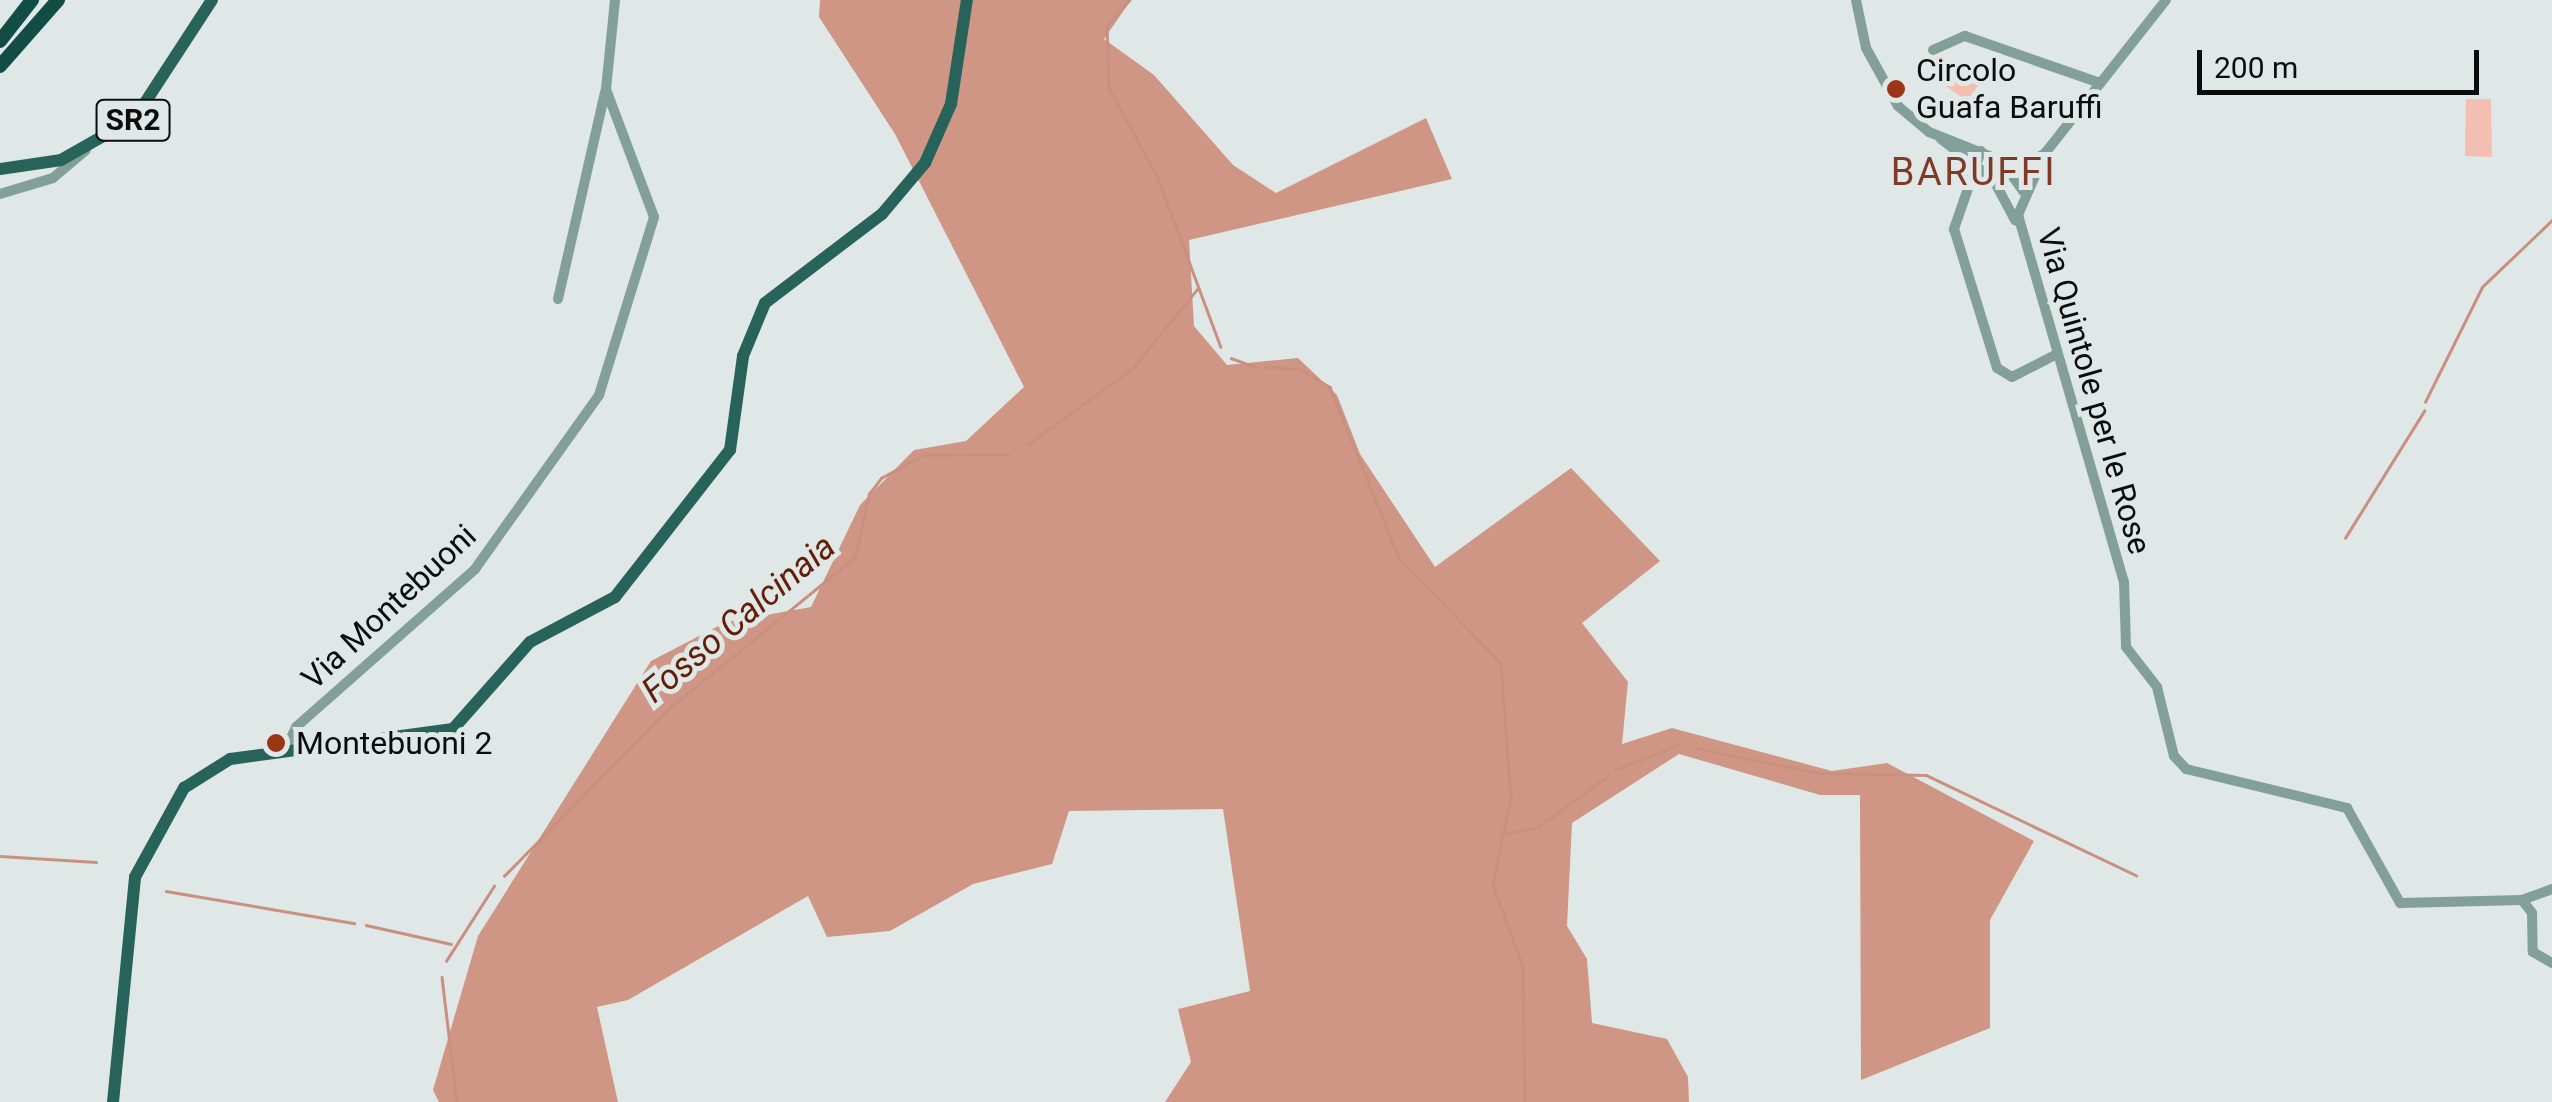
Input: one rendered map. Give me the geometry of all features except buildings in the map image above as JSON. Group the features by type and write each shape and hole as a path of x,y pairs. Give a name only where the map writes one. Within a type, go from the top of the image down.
{"highway":[{"path":"0,41 32,0"},
{"path":"0,66 58,0"}],"main road":[{"name":"SR2","path":"0,169 87,150 152,100 212,0"},
{"path":"113,1102 130,902 146,848 200,772 284,752 454,729 530,642 615,597 736,439 743,356 761,309 882,214 925,163 951,104 966,0"}],"street":[{"name":"Via Montebuoni","path":"284,752 296,726 474,569 599,395 638,294 654,217 606,89 616,0"},
{"path":"1856,0 1886,90 2000,189 2018,227"},
{"name":"Via Quintole per le Rose","path":"2166,0 2096,82 2045,153 2023,191 2018,227 2124,582 2123,636 2160,694 2177,761 2202,778 2347,808 2400,903 2522,900"},
{"path":"1932,50 1965,36 2096,82"},
{"path":"558,300 606,89"},
{"path":"1936,136 1981,151 2012,170 2023,191"},
{"path":"0,194 53,178 87,150"},
{"path":"1981,151 1954,229 1998,372 2012,377 2055,355"},
{"path":"2000,189 2012,170 2045,153"},
{"path":"2000,189 2023,191"},
{"path":"2552,889 2522,900 2532,913 2533,952 2552,963"}],"shaded area":[{"path":"820,0 1131,0 1104,39 1154,75 1233,165 1276,193 1426,118 1452,179 1189,240 1194,326 1227,365 1298,358 1337,395 1360,454 1435,567 1571,468 1660,561 1582,623 1628,682 1622,744 1672,728 1832,771 1887,763 2034,841 1990,920 1990,1028 1861,1080 1860,795 1820,795 1679,754 1572,823 1567,926 1587,959 1592,1023 1667,1039 1688,1077 1689,1102 1165,1102 1191,1062 1178,1009 1250,991 1223,809 1069,811 1052,864 973,884 890,931 827,937 808,896 628,1000 597,1007 618,1102 439,1102 433,1090 478,936 651,661 726,622 811,607 860,505 914,450 966,441 1024,387 895,134 819,17"},
{"path":"1941,54 1980,83 1967,101 1927,73"},
{"path":"2466,99 2491,99 2492,157 2465,156"}],"waterway":[{"path":"1130,0 1107,26 1109,88 1158,178 1221,347"},
{"path":"2425,402 2482,287 2552,220"},
{"name":"Fosso Calcinaia","path":"1027,445 1133,368 1198,288"},
{"path":"1231,358 1256,367"},
{"path":"1264,367 1300,369 1330,387 1399,558 1501,663 1511,798 1493,885 1523,966 1525,1102"},
{"path":"2345,538 2424,411"},
{"name":"Fosso Calcinaia","path":"504,876 667,710 855,557 869,494 881,478 923,455 1008,454"},
{"path":"1615,770 1680,744"},
{"path":"1695,748 1819,773 1926,775 2136,875"},
{"path":"1500,835 1538,827 1608,776"},
{"path":"0,856 96,862"},
{"name":"Fosso Calcinaia","path":"446,961 494,886"},
{"name":"Fosso Calcinaia","path":"166,891 354,923"},
{"name":"Fosso Calcinaia","path":"366,925 451,944"},
{"path":"442,977 457,1102"}],"place":[{"name":"Circolo Guafa Baruffi","path":"1896,89"},
{"name":"Montebuoni 2","path":"276,743"}],"district":[{"name":"BARUFFI","path":"1974,173"}]}
